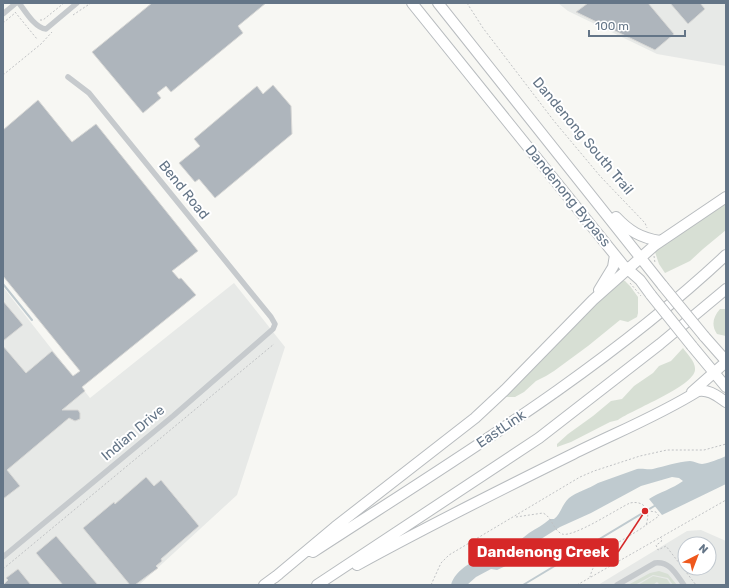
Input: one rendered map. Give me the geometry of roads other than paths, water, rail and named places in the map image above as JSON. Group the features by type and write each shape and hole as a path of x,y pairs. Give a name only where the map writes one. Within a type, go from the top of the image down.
{"highway":[{"name":"Dandenong Bypass","path":"412,3 615,255 628,270 640,280 648,298 692,346 726,388"},
{"name":"Dandenong Bypass","path":"438,3 570,167 645,254 663,286 726,362"},
{"path":"570,167 618,220 643,238 660,241"},
{"path":"274,578 346,518 475,418 505,390 593,300 660,241 726,197"},
{"path":"593,300 613,267 615,255"},
{"name":"EastLink","path":"264,585 499,431 602,359 726,255"},
{"name":"EastLink","path":"317,585 539,438 660,344 726,289"},
{"path":"673,406 702,384 726,362"},
{"path":"321,585 473,503 673,406 698,391 704,390 710,392 726,402"}],"street":[{"path":"3,14 15,4 37,25 42,28 46,28 77,3"},
{"name":"Bend Road","path":"68,77 89,93 271,317 275,324"},
{"name":"Indian Drive","path":"3,556 173,416 273,329 275,324"},
{"path":"617,585 655,563 660,562 672,568 684,585"}],"waterway":[{"path":"3,284 32,320"},
{"path":"523,585 656,505"}],"place":[{"name":"Dandenong Creek","path":"645,511"}]}
